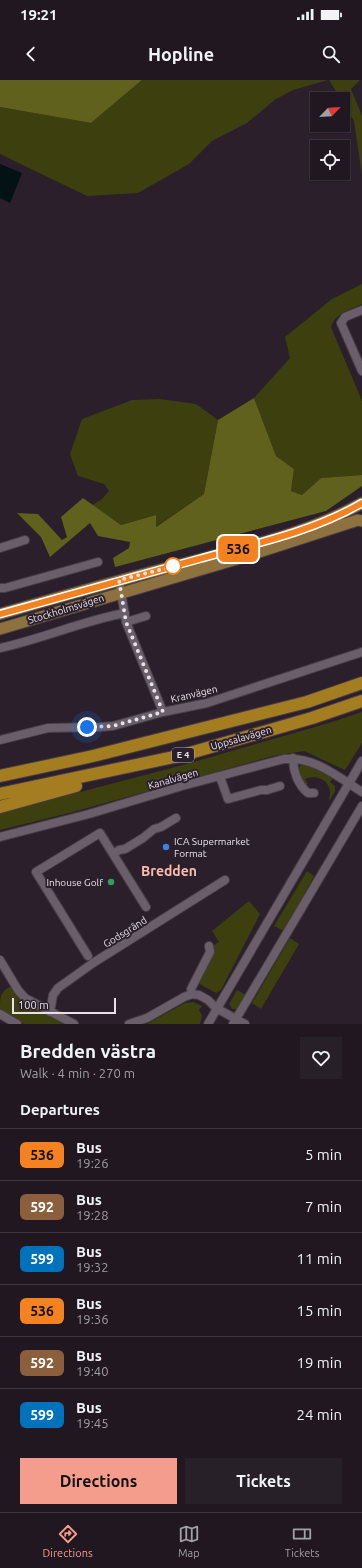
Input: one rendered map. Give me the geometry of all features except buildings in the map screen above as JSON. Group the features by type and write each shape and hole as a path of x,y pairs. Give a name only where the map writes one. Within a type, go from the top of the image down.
{"highway":[{"name":"Uppsalavägen","path":"0,776 93,756 307,702 362,683"},
{"name":"Uppsalavägen","path":"0,794 183,755 312,718 362,701"},
{"path":"0,768 214,725"},
{"path":"0,807 183,755"}],"main road":[{"name":"Stockholmsvägen","path":"0,614 119,580 245,547 304,529 362,503"},
{"name":"Stockholmsvägen","path":"0,629 247,556 358,520 362,521"}],"street":[{"path":"362,310 345,317 341,323 362,371"},
{"path":"0,548 25,540"},
{"path":"0,588 5,588 98,562"},
{"name":"Kranvägen","path":"119,580 126,622 163,712 207,703 362,652"},
{"path":"0,648 20,644 106,616 125,613"},
{"path":"126,622 146,616"},
{"path":"0,740 48,728 113,726 163,712"},
{"path":"293,758 294,772 308,793 314,793"},
{"name":"Kanalvägen","path":"0,837 89,814 272,762 293,758 310,761 319,765 362,792"},
{"path":"208,1024 362,761"},
{"path":"220,777 228,799 280,786"},
{"path":"234,1022 362,806"},
{"path":"114,854 143,838 154,829 161,827 176,818"},
{"path":"88,956 36,872 100,833 146,907"},
{"name":"Godsgränd","path":"50,1012 53,995 58,988 93,963 225,880"},
{"path":"192,994 191,988 210,952 209,946"},
{"path":"0,960 24,998 74,1024"},
{"path":"129,1024 147,1018 192,994 199,995 208,1000 234,1022 245,1024"},
{"path":"0,1014 17,1024"},
{"path":"0,1020 7,1024"}],"shaded area":[{"path":"0,80 142,80 91,123 0,107"},
{"path":"142,80 328,80 293,90 276,99 247,123 212,141 189,164 138,193 87,196 0,154 0,107 91,123"},
{"path":"329,80 360,80 351,89 362,116 362,175 354,121 350,114 350,92 337,92"},
{"path":"0,164 22,173 10,203 0,198"},
{"path":"362,284 362,304 339,315 331,327 362,401 362,475 321,478 302,495 291,491 294,469 276,456 254,398 290,358 285,337 332,299"},
{"path":"254,398 276,456 294,469 291,491 302,495 321,478 362,475 362,486 326,511 115,567 113,558 129,548 130,542 98,536 90,523 50,557 41,537 17,513 38,514 62,540 67,537 61,517 83,498 121,525 156,515 156,527 204,494 218,420"},
{"path":"160,399 196,404 218,420 204,494 155,527 156,515 121,525 92,505 102,499 109,491 104,484 78,476 70,454 82,419 132,400"},
{"path":"362,712 362,743 345,770 304,751 273,756 73,812 0,830 0,813 183,765"},
{"path":"302,765 314,767 333,778 330,782 335,786 335,791 330,800 329,788 320,778 310,777 305,779 308,784 306,785 298,771 299,767"},
{"path":"307,871 314,876 284,931 274,926"},
{"path":"249,901 260,914 221,990 216,993 198,983 214,951 214,945 219,942 212,931"},
{"path":"290,938 299,944 261,1009 252,1003"},
{"path":"12,986 20,1000 64,1024 24,1024 0,1011 0,1002 3,992"},
{"path":"237,990 246,995 239,1009 232,1009 229,1004"},
{"path":"193,1002 202,1006 199,1010 202,1016 200,1024 147,1024 185,1003"}],"bus line":[{"name":"536","path":"0,614 119,580 245,547 304,529 362,503"}],"place":[{"name":"ICA Supermarket Format","path":"166,847"},
{"name":"Inhouse Golf","path":"111,882"}],"district":[{"name":"Bredden","path":"169,871"}],"route":[{"path":"87,727 113,726 163,712 126,622 119,580 175,566 173,566"}]}
